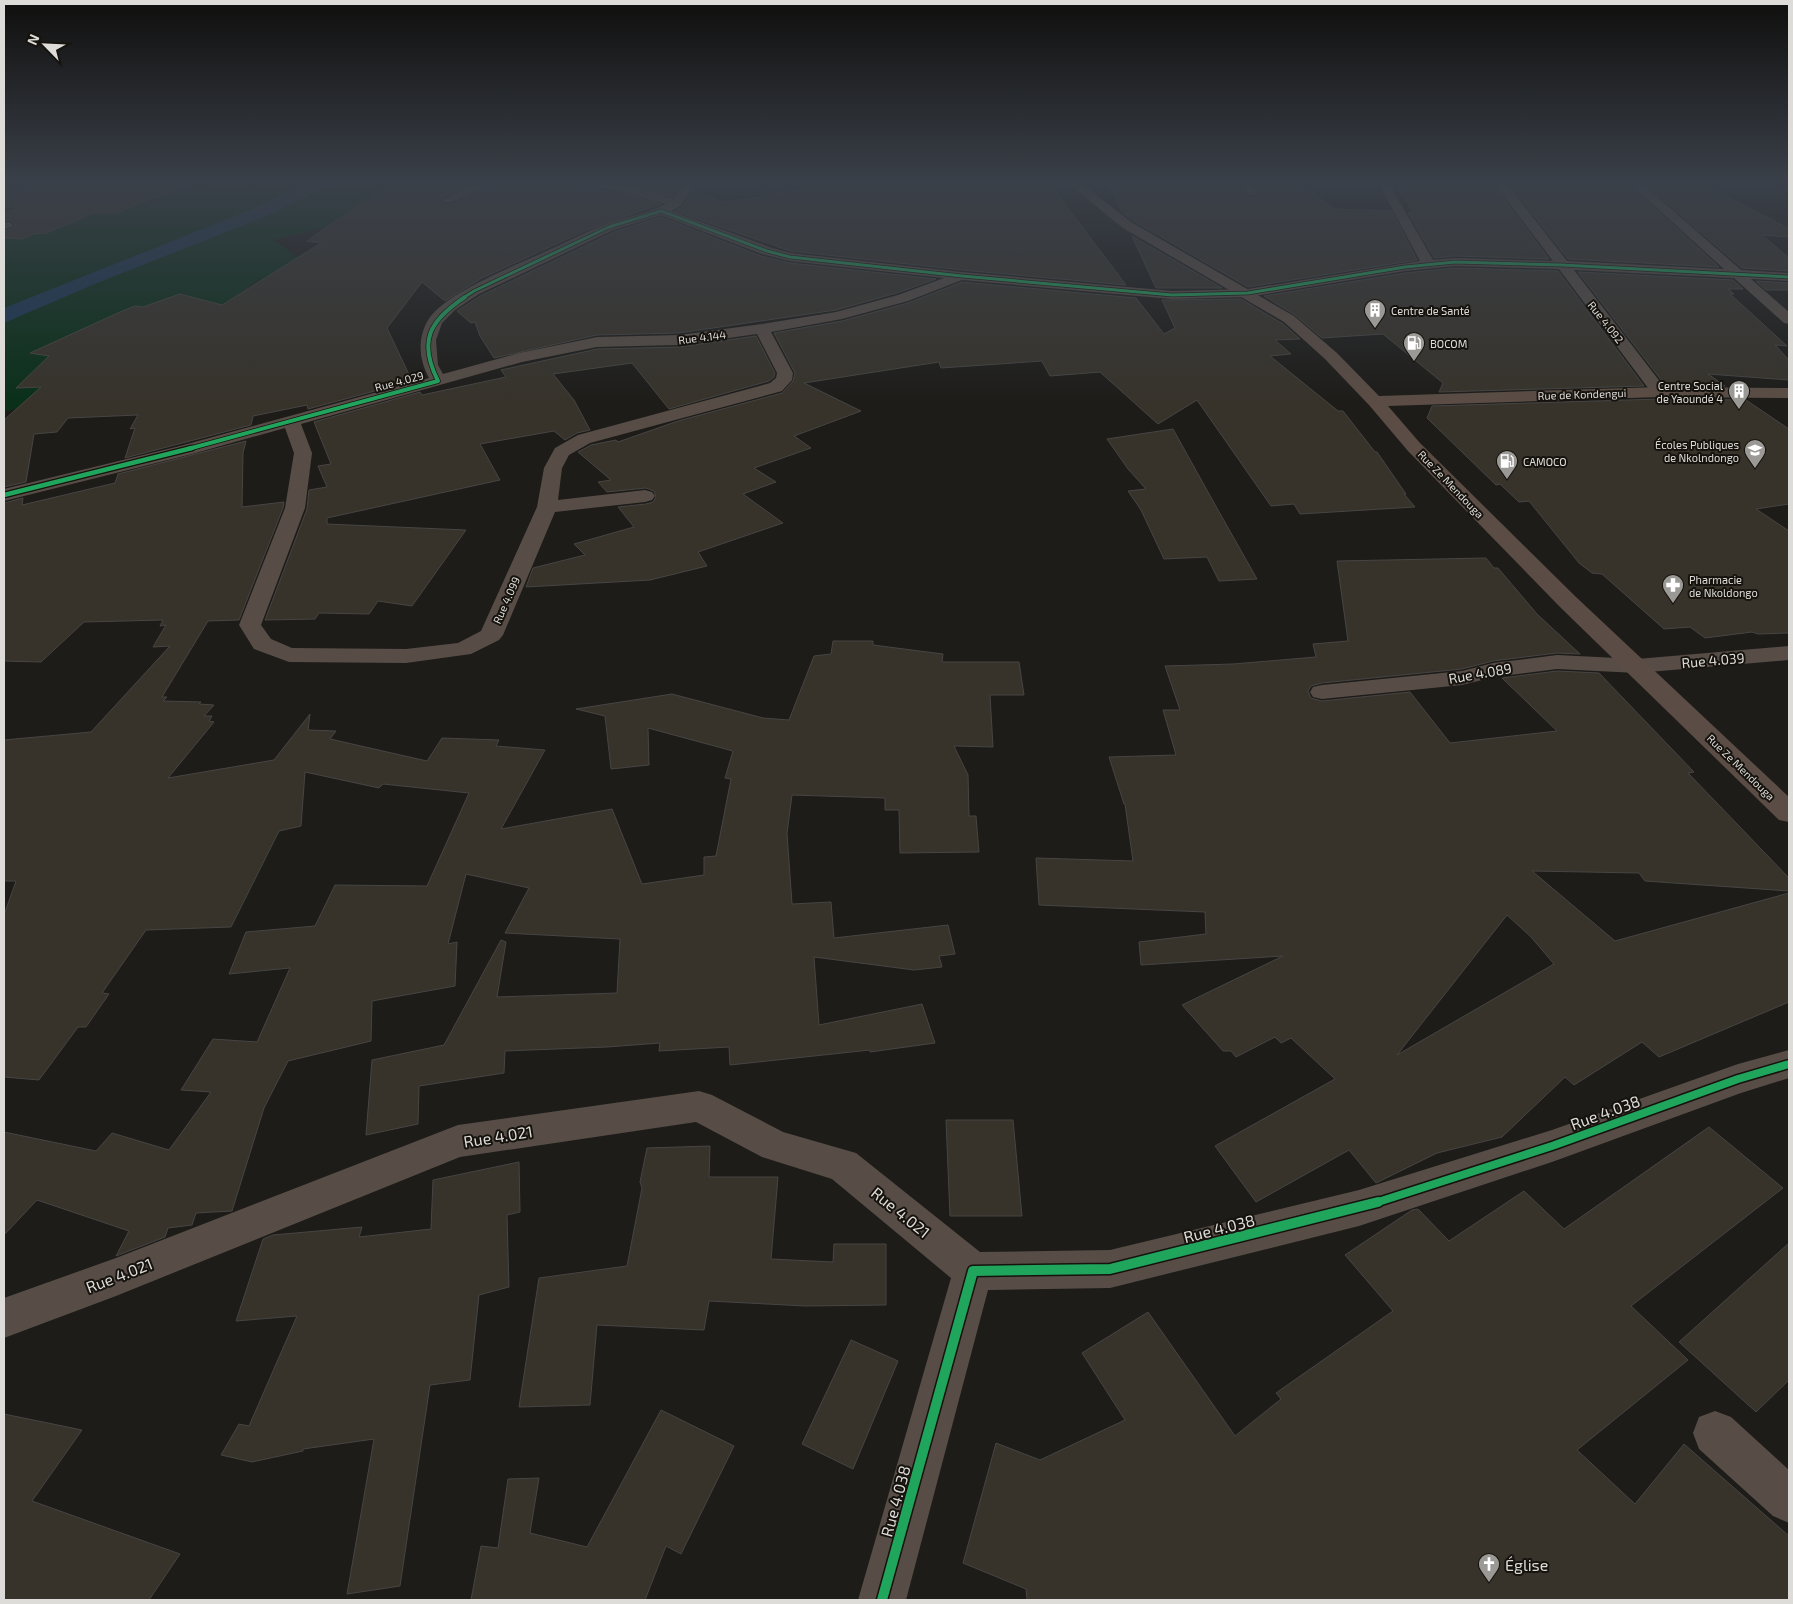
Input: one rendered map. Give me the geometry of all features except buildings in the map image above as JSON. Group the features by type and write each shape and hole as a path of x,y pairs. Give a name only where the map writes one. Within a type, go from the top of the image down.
{"main road":[{"name":"Rue Ze Mendouga","path":"1180,255 1248,293 1289,319 1331,356 1375,401 1414,447 1568,602 1789,813"},
{"name":"Rue de Kondengui","path":"1375,401 1660,392 1789,392"}],"street":[{"name":"Rue 4.029","path":"4,494 186,450 438,381 430,366 428,340 435,321 450,307 474,291 549,255"},
{"path":"782,255 962,276 1172,295 1248,293 1428,264 1455,262 1562,265 1789,277"},
{"path":"1423,255 1428,264"},
{"name":"Rue 4.092","path":"1554,255 1660,392"},
{"path":"1715,255 1789,320"},
{"name":"Rue 4.144","path":"438,381 519,358 597,342 679,340 762,329 837,316 903,298 962,276"},
{"name":"Rue 4.099","path":"291,420 304,453 295,508 250,625 262,644 289,655 406,656 463,649 491,635 547,507 553,468 562,452 584,439 776,387 784,380 785,373 762,329"},
{"path":"547,507 645,496"},
{"name":"Rue 4.039","path":"1637,666 1789,653"},
{"name":"Rue 4.089","path":"1322,692 1462,678 1493,670 1557,662 1637,666"},
{"name":"Rue 4.038","path":"882,1600 973,1271 1110,1269 1359,1208 1552,1146 1738,1078 1789,1064"},
{"name":"Rue 4.021","path":"4,1318 116,1277 458,1141 700,1106 775,1146 843,1165 973,1271"},
{"path":"1715,1433 1789,1500"}],"green space":[{"path":"4,255 294,255 299,258 297,278 260,279 241,292 285,296 18,408 4,412"}],"water":[{"path":"138,255 168,255 4,323 4,308"}],"cycle path":[{"path":"4,495 186,450 438,381 430,365 428,340 435,321 450,307 474,291 550,255"},
{"path":"782,255 962,276 1172,295 1248,293 1405,267 1455,262 1562,265 1789,277"},
{"path":"882,1600 973,1271 1110,1269 1359,1208 1552,1146 1738,1079 1789,1064"}],"place":[{"name":"Centre de Santé","path":"1375,329"},
{"name":"BOCOM","path":"1414,362"},
{"name":"Centre Social de Yaoundé 4","path":"1739,410"},
{"name":"Écoles Publiques de Nkolndongo","path":"1755,469"},
{"name":"CAMOCO","path":"1507,480"},
{"name":"Pharmacie de Nkoldongo","path":"1673,604"},
{"name":"Église","path":"1489,1583"}]}
